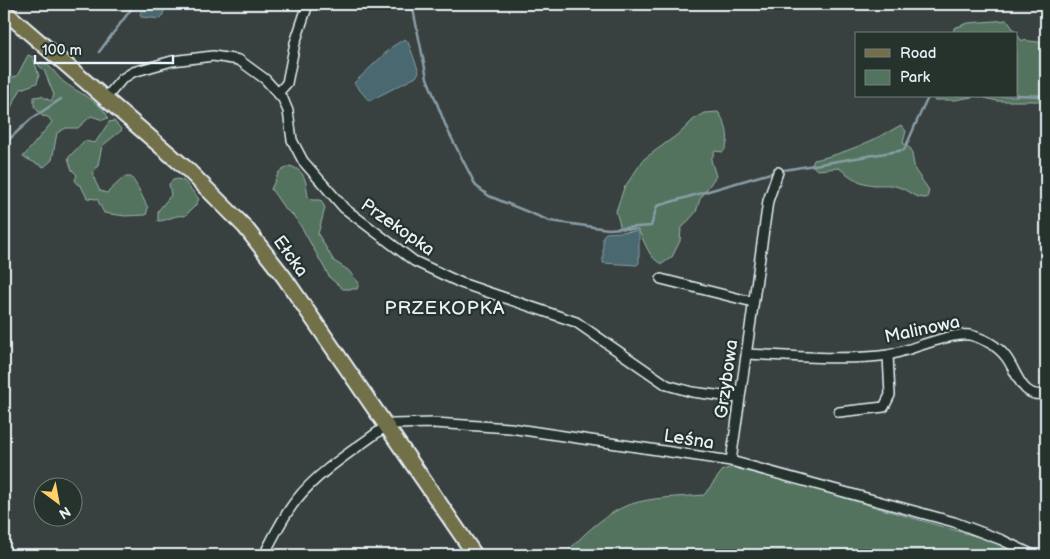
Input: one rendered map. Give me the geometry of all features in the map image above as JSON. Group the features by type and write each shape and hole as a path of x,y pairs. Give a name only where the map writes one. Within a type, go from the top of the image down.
{"main road":[{"name":"Ełcka","path":"4,11 188,170 225,204 251,233 284,277 475,555"}],"street":[{"path":"278,93 287,83 295,43 308,4"},
{"name":"Przekopka","path":"105,99 122,79 133,72 172,61 197,57 239,60 253,69 278,93 288,111 292,140 303,161 344,208 414,261 461,283 576,322 667,385 692,392 739,398"},
{"name":"Grzybowa","path":"731,461 768,202 778,172"},
{"path":"661,278 753,302"},
{"name":"Malinowa","path":"747,354 820,357 888,355 954,336 971,335 998,349 1006,357 1017,379 1029,393 1038,396 1046,394"},
{"path":"839,412 884,407 890,396 888,355"},
{"name":"Leśna","path":"386,426 393,424 434,423 510,428 731,461 979,531 1032,555"},
{"path":"264,555 287,512 304,491 386,426"}],"green space":[{"path":"1007,20 1015,32 953,32 954,28 968,23"},
{"path":"1018,36 1021,40 1046,43 1046,101 997,101 985,98 1018,98"},
{"path":"28,55 33,57 39,76 37,83 21,89 4,120 4,66 10,78 17,76"},
{"path":"41,62 51,68 65,83 96,103 108,118 103,120 91,116 78,128 66,128 57,133 52,160 44,167 23,157 52,122 48,117 42,116 34,106 34,97 41,96 51,101 54,95 44,70 38,65"},
{"path":"933,98 966,98 955,100 934,100"},
{"path":"718,112 727,132 727,143 723,152 715,151 711,160 716,176 700,199 696,212 681,229 680,241 672,257 662,264 650,254 638,230 621,229 616,211 624,188 644,159 681,132 693,120 705,113"},
{"path":"114,121 122,130 102,146 98,165 93,173 95,181 100,191 107,193 124,177 131,177 148,208 146,215 125,216 104,213 97,199 87,198 81,186 75,180 77,175 72,170 68,158 84,141 95,143 109,122"},
{"path":"901,125 906,131 903,143 911,149 915,170 929,190 927,198 915,196 895,186 860,182 839,168 817,170 812,165 814,160 859,146"},
{"path":"290,166 302,174 306,182 308,197 312,200 321,200 325,208 318,234 334,261 348,270 359,283 357,289 343,289 330,278 302,228 271,189 279,172"},
{"path":"173,180 184,181 199,199 185,216 158,221 158,211 171,195 169,184"},
{"path":"733,467 758,471 999,543 1008,555 564,555 595,525 621,508 648,500 704,495 723,470"}],"water":[{"path":"148,4 167,4 161,19 141,17 140,13"},
{"path":"405,39 408,42 419,72 416,77 369,101 354,83 393,46"},
{"path":"636,231 639,233 639,263 637,265 603,263 603,236 606,233"}],"waterway":[{"path":"99,52 135,4"},
{"path":"412,4 427,78 447,129 476,186 489,196 550,221 608,229 651,226 657,206 774,172"},
{"path":"1018,95 1046,96"},
{"path":"784,170 904,150 928,98"},
{"path":"4,144 31,119 61,99"}],"district":[{"name":"PRZEKOPKA","path":"445,307"}]}
